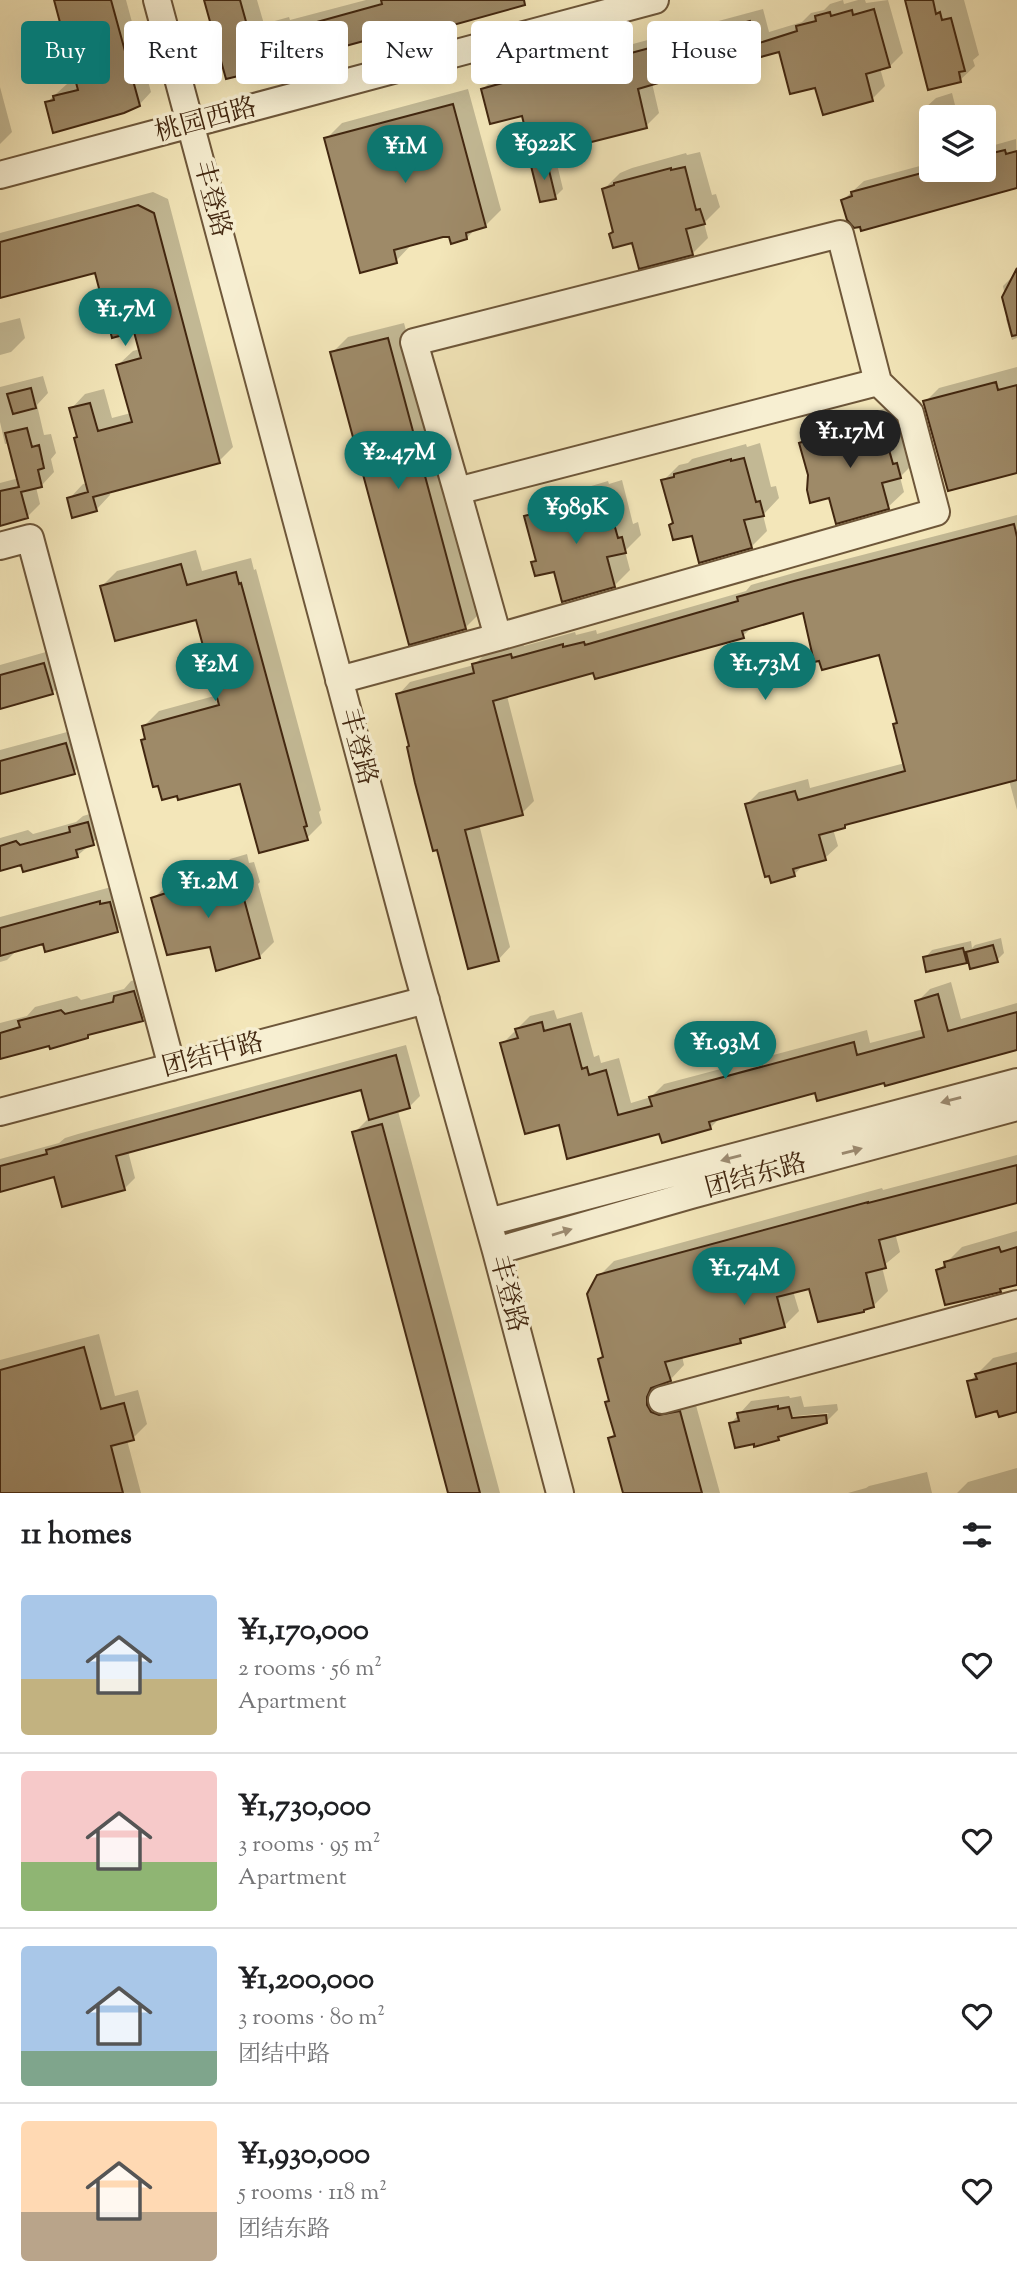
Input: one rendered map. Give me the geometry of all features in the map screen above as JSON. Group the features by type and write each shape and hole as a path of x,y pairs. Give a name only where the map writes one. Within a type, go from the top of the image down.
{"street":[{"name":"丰登路","path":"157,0 560,1493"},
{"name":"桃园西路","path":"0,175 656,0"},
{"path":"339,680 498,637 936,512 910,413 878,382 841,234 414,342 498,637"},
{"path":"457,491 878,382"},
{"path":"0,547 30,538 172,1067"},
{"name":"团结中路","path":"0,1112 426,1000"},
{"path":"488,1222 1017,1082"},
{"name":"团结东路","path":"496,1251 677,1198 1017,1107"},
{"path":"662,1400 1017,1304"}],"building":[{"path":"54,0 111,0 124,48 124,84 134,84 140,106 53,133 45,102 54,100 53,96 78,90 76,84 110,84 110,21 60,21"},
{"path":"204,0 240,0 246,21 236,21 236,77 226,79 222,65 222,21 210,21"},
{"path":"381,0 524,0 525,5 457,24 457,21 362,21 362,42 348,45 348,21 320,21 382,4"},
{"path":"905,0 933,0 936,14 940,12 942,20 951,18 965,71 959,72 961,82 928,90"},
{"path":"874,9 890,67 866,74 873,101 823,115 815,88 790,94 779,52 761,57 761,42 797,31 796,26 816,21 815,16 830,12 831,16 852,10 853,15"},
{"path":"647,49 647,84 655,84 638,89 647,128 532,157 522,116 490,124 481,89 499,84 633,84 633,52"},
{"path":"453,104 486,227 466,233 467,239 451,244 449,237 443,237 394,250 397,263 360,273 324,138"},
{"path":"1005,150 1006,154 1017,151 1017,188 861,231 860,227 854,228 847,220 841,200 852,196 851,192 919,174 919,182 996,182 996,152"},
{"path":"547,162 556,199 540,202 531,166"},
{"path":"685,167 696,210 700,209 705,224 686,229 693,255 639,269 632,243 613,248 609,234 613,232 602,189 614,183 671,168"},
{"path":"138,205 154,213 220,463 93,497 97,511 72,518 67,498 88,492 69,408 90,403 98,431 132,422 116,365 141,358 134,332 112,338 95,273 0,298 0,242"},
{"path":"1017,268 1017,335 1012,336 1002,297"},
{"path":"388,338 466,629 409,645 330,352"},
{"path":"996,382 998,390 1017,385 1017,473 948,491 923,401"},
{"path":"31,388 36,408 13,414 7,394"},
{"path":"881,421 893,464 897,463 901,478 882,483 889,509 836,524 829,498 810,503 808,475 799,443 811,437"},
{"path":"27,428 32,447 39,445 44,468 38,470 42,487 21,492 28,518 0,526 0,491 19,487 5,433"},
{"path":"744,458 756,502 760,501 764,516 744,520 752,548 699,563 692,536 673,540 669,525 673,523 661,480 674,477 674,474"},
{"path":"606,495 618,538 622,537 626,553 607,557 615,587 562,602 554,572 535,576 531,562 536,561 524,516 593,496"},
{"path":"1014,524 1017,537 1017,780 845,825 845,828 819,835 826,860 793,869 795,876 771,883 769,876 765,877 745,804 795,791 798,800 905,771 893,724 897,723 879,655 822,670 819,661 814,662 803,613 742,631 744,638 595,679 593,673 493,701 523,815 465,830 499,961 468,969 437,850 433,851 415,783 396,694 474,673 472,664 511,654 512,658 563,644 563,647 584,642 585,645 738,601 737,597"},
{"path":"181,564 187,585 236,572 307,826 304,827 308,840 259,853 240,784 178,800 177,796 162,800 158,786 153,787 141,740 145,739 142,726 219,705 196,620 115,641 100,586"},
{"path":"44,663 53,694 0,709 0,675"},
{"path":"66,743 75,774 0,794 0,761"},
{"path":"88,822 94,845 76,850 78,857 23,872 21,865 0,871 0,846 16,841 20,845 70,832 69,827"},
{"path":"232,868 234,877 240,875 260,958 216,971 210,947 167,955 151,898 215,877 214,873"},
{"path":"100,901 100,904 110,902 118,932 45,952 43,944 0,956 0,928"},
{"path":"993,945 998,962 970,969 966,952"},
{"path":"963,948 967,963 926,972 923,957"},
{"path":"134,991 143,1021 88,1035 88,1038 50,1049 49,1046 0,1059 0,1033 20,1027 18,1021 61,1010 65,1014 113,1002 114,996"},
{"path":"938,994 948,1031 1017,1012 1017,1050 885,1086 884,1083 817,1101 815,1093 709,1122 711,1129 662,1143 659,1134 567,1159 559,1125 525,1134 500,1043 518,1038 515,1029 542,1022 544,1031 570,1024 582,1069 587,1067 589,1075 606,1070 618,1115 652,1106 649,1097 854,1042 857,1055 924,1037 915,1001"},
{"path":"396,1055 410,1108 369,1120 361,1090 116,1156 125,1190 62,1207 54,1177 0,1192 0,1166 47,1154 46,1150"},
{"path":"382,1124 480,1493 448,1493 352,1132"},
{"path":"1017,1165 1017,1203 879,1240 886,1268 866,1273 874,1307 864,1312 818,1322 809,1289 777,1297 785,1327 740,1339 741,1343 665,1362 671,1381 651,1388 647,1405 651,1412 659,1415 680,1411 702,1493 623,1493 608,1438 615,1436 605,1402 609,1401 598,1359 603,1357 587,1294 597,1275"},
{"path":"999,1247 1001,1252 1017,1247 1017,1285 1000,1289 1001,1292 945,1305 936,1270 945,1267 944,1262"},
{"path":"84,1347 101,1409 124,1403 134,1440 111,1446 123,1493 0,1493 0,1370"},
{"path":"1017,1363 1017,1412 999,1417 997,1411 976,1417 967,1381 977,1379 975,1374"},
{"path":"778,1406 778,1409 789,1407 792,1418 826,1415 827,1423 754,1447 754,1444 735,1448 729,1423 739,1421 737,1413"}]}
